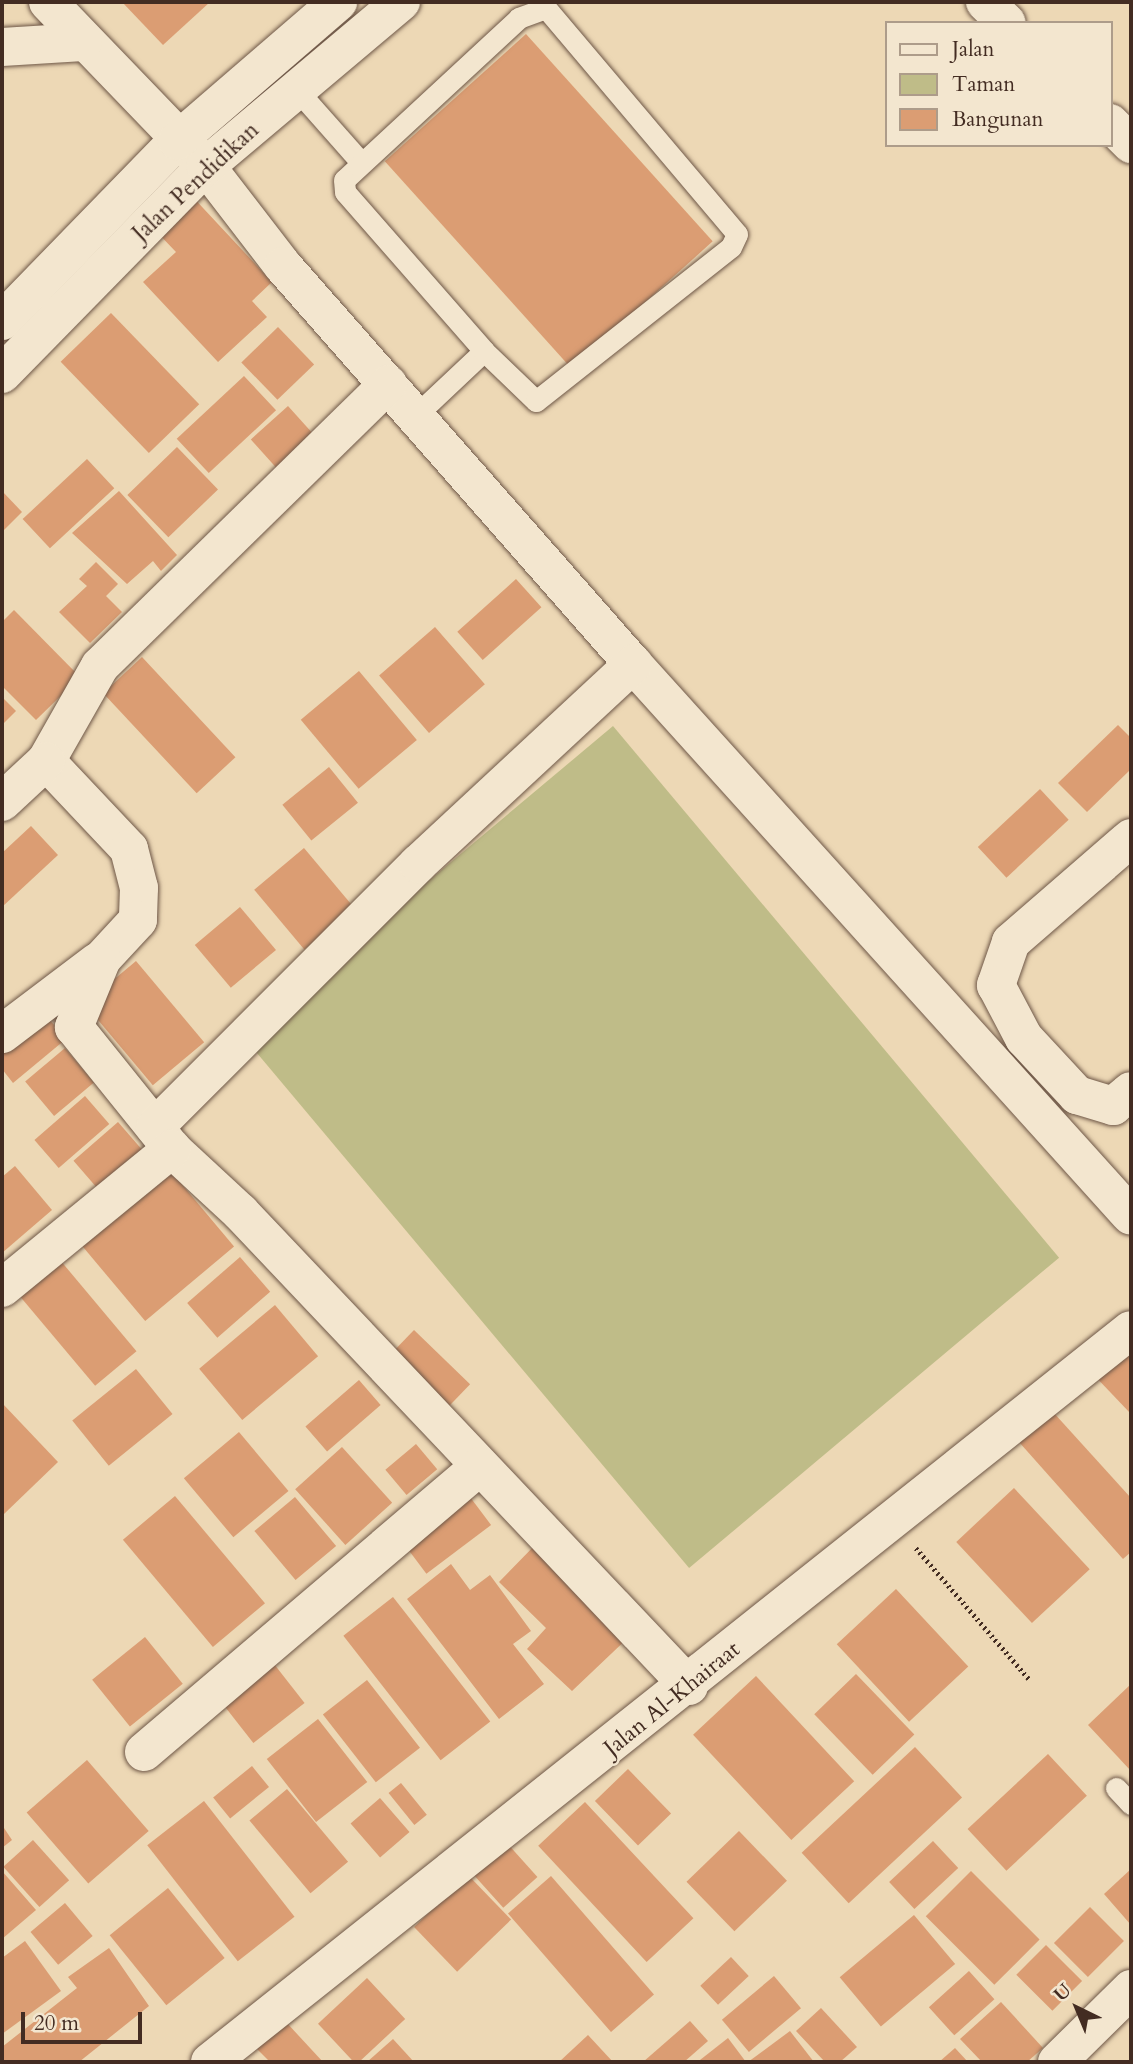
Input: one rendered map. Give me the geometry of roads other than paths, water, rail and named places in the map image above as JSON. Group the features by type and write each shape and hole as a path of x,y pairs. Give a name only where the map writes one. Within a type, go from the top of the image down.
{"street":[{"path":"48,2 177,141 206,166 415,416 633,664 1131,1216"},
{"name":"Jalan Pendidikan","path":"2,321 177,141 338,2"},
{"name":"Jalan Pendidikan","path":"2,374 206,166 401,2"},
{"path":"985,2 1005,21"},
{"path":"2,47 83,41"},
{"path":"1112,125 1131,144"},
{"path":"2,802 47,761 100,666 388,384"},
{"path":"2,1288 163,1138 418,864 633,664"},
{"path":"2,1034 102,959 138,920 139,888 129,849 47,761"},
{"path":"1131,838 1011,942 996,985 1024,1038 1077,1095 1113,1106 1131,1091"},
{"path":"102,959 74,1027 163,1138 689,1686"},
{"name":"Jalan Al-Khairaat","path":"210,2062 689,1686 891,1518 1131,1330"},
{"path":"144,1752 480,1466"},
{"path":"1057,2062 1131,1989"}],"lane":[{"path":"546,8 737,234 731,247 536,401 484,351 345,192 344,180 359,160 512,10 546,8"},
{"path":"297,90 359,160"},
{"path":"415,416 484,351"},
{"path":"1116,1788 1131,1804"}]}
